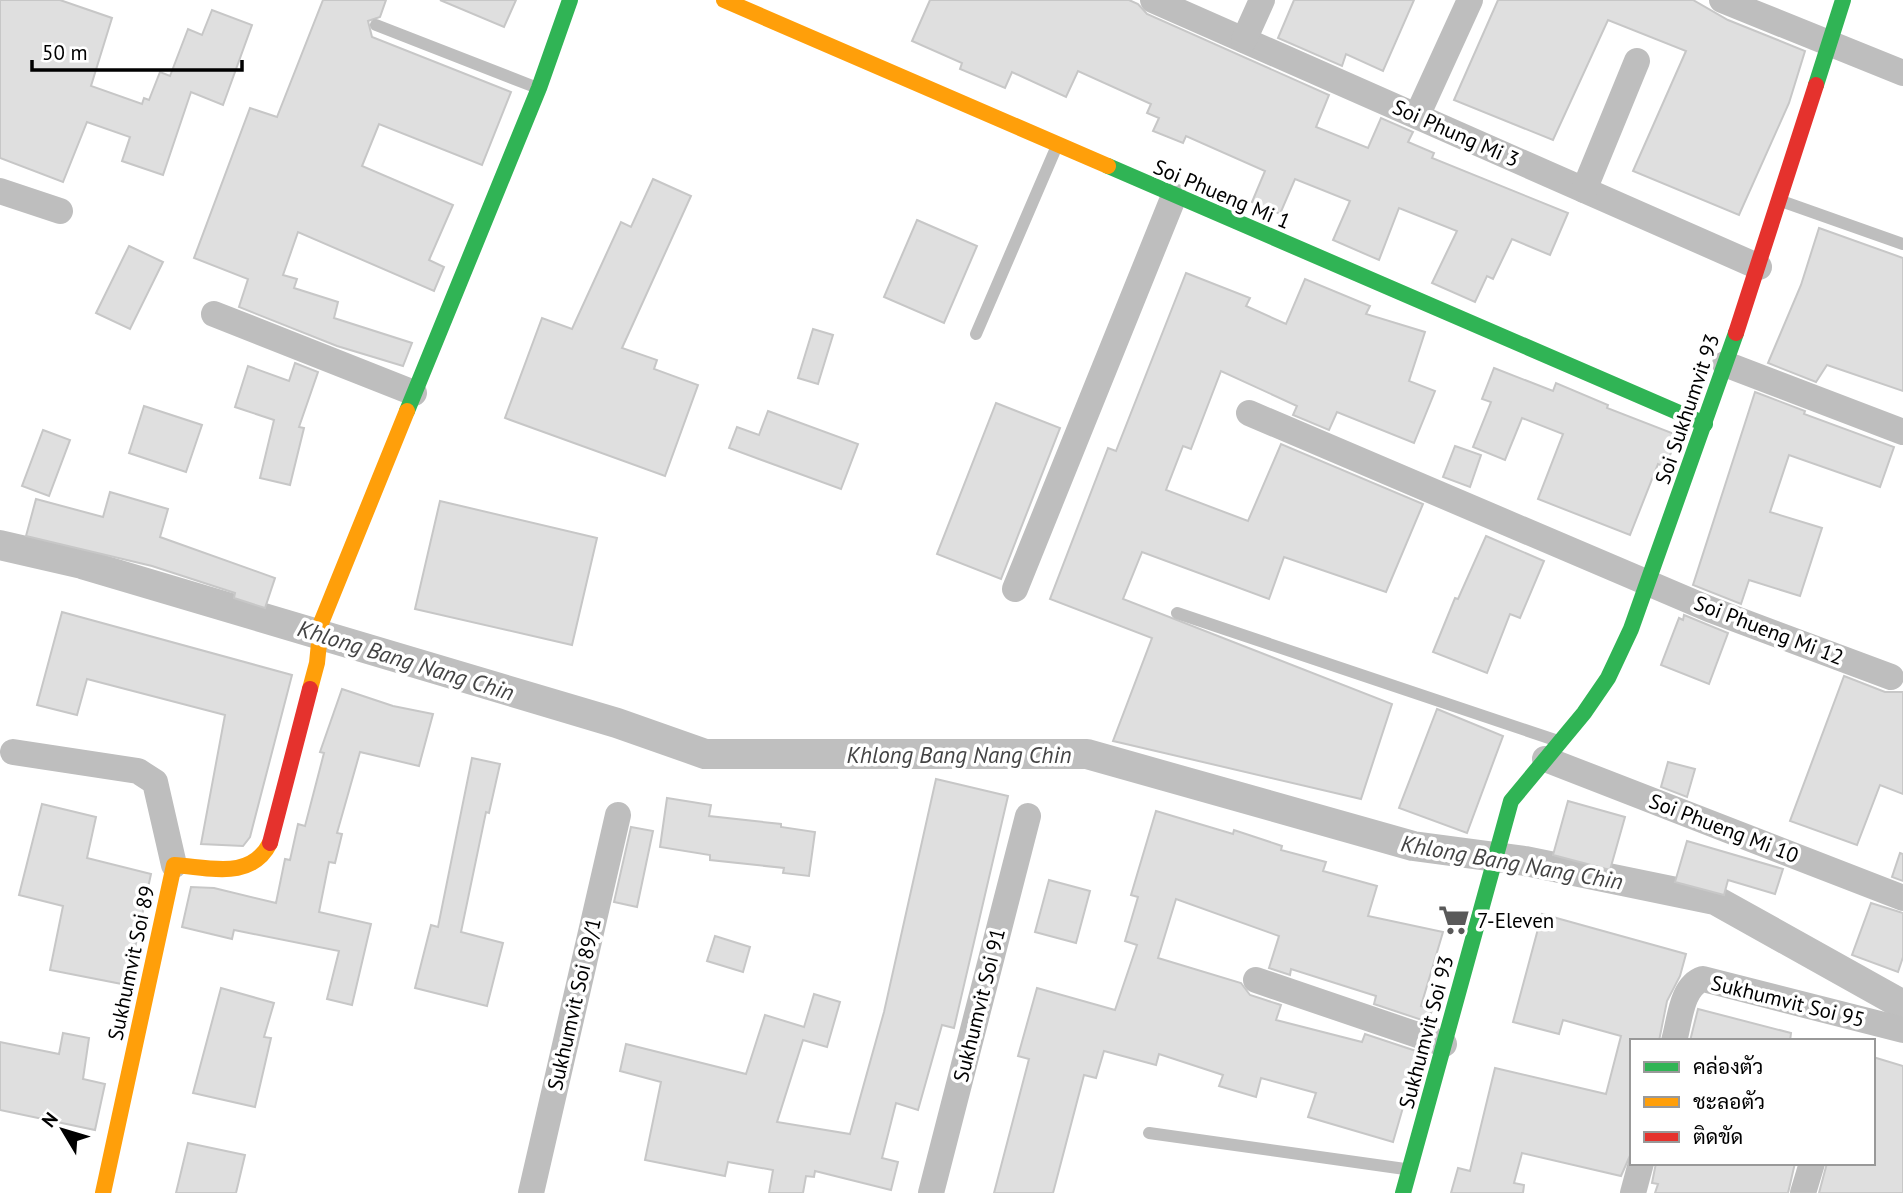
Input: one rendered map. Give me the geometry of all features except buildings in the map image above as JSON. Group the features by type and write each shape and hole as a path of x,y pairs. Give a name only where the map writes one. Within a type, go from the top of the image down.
{"street":[{"name":"Sukhumvit Soi 89","path":"103,1193 174,865 239,869 256,864 269,846 317,663 321,623 539,88 570,0"},
{"name":"Soi Phueng Mi 1","path":"724,0 1705,424"},
{"name":"Soi Phung Mi 3","path":"1153,0 1759,267"},
{"path":"1244,40 1262,0"},
{"path":"1417,116 1470,0"},
{"path":"1722,0 1903,73"},
{"name":"Soi Sukhumvit 93","path":"1511,801 1608,678 1648,580 1705,424 1781,200 1843,0"},
{"path":"1584,190 1637,61"},
{"path":"0,191 60,212"},
{"path":"1015,589 1174,196"},
{"path":"214,314 414,393"},
{"path":"1725,364 1903,432"},
{"name":"Soi Phueng Mi 12","path":"1249,413 1648,580 1709,609 1891,677"},
{"name":"Soi Phueng Mi 10","path":"1552,750 1903,898"},
{"path":"12,752 138,771 146,775 155,782 174,865"},
{"name":"Sukhumvit Soi 93","path":"1403,1193 1511,801"},
{"name":"Sukhumvit Soi 89/1","path":"531,1193 618,815"},
{"name":"Sukhumvit Soi 91","path":"931,1193 1028,816"},
{"name":"Sukhumvit Soi 95","path":"1675,1039 1688,990 1693,982 1703,979 1852,1029 1903,1030"},
{"path":"1256,980 1444,1044"},
{"path":"1633,1193 1641,1165"},
{"path":"1803,1193 1811,1165"}],"lane":[{"path":"376,26 539,88"},
{"path":"976,334 1057,144"},
{"path":"1781,200 1903,244"},
{"path":"1177,613 1552,750"},
{"path":"1149,1133 1410,1169"}],"waterway":[{"name":"Khlong Bang Nang Chin","path":"0,545 82,564 617,723 705,754 1087,754 1413,846 1525,861 1715,900 1903,1005"}],"traffic: fast":[{"path":"407,411 539,88 570,0"},
{"path":"1816,85 1843,0"},
{"path":"1108,166 1705,424"},
{"path":"1403,1193 1511,801 1584,713 1608,678 1631,629 1736,333"}],"traffic: slow":[{"path":"724,0 1108,166"},
{"path":"310,689 317,663 321,623 407,411"},
{"path":"103,1193 174,865 215,869 241,867 262,855 270,843"}],"traffic: jam":[{"path":"1736,333 1816,85"},
{"path":"270,843 310,689"}],"place":[{"name":"7-Eleven","path":"1454,920"}]}
